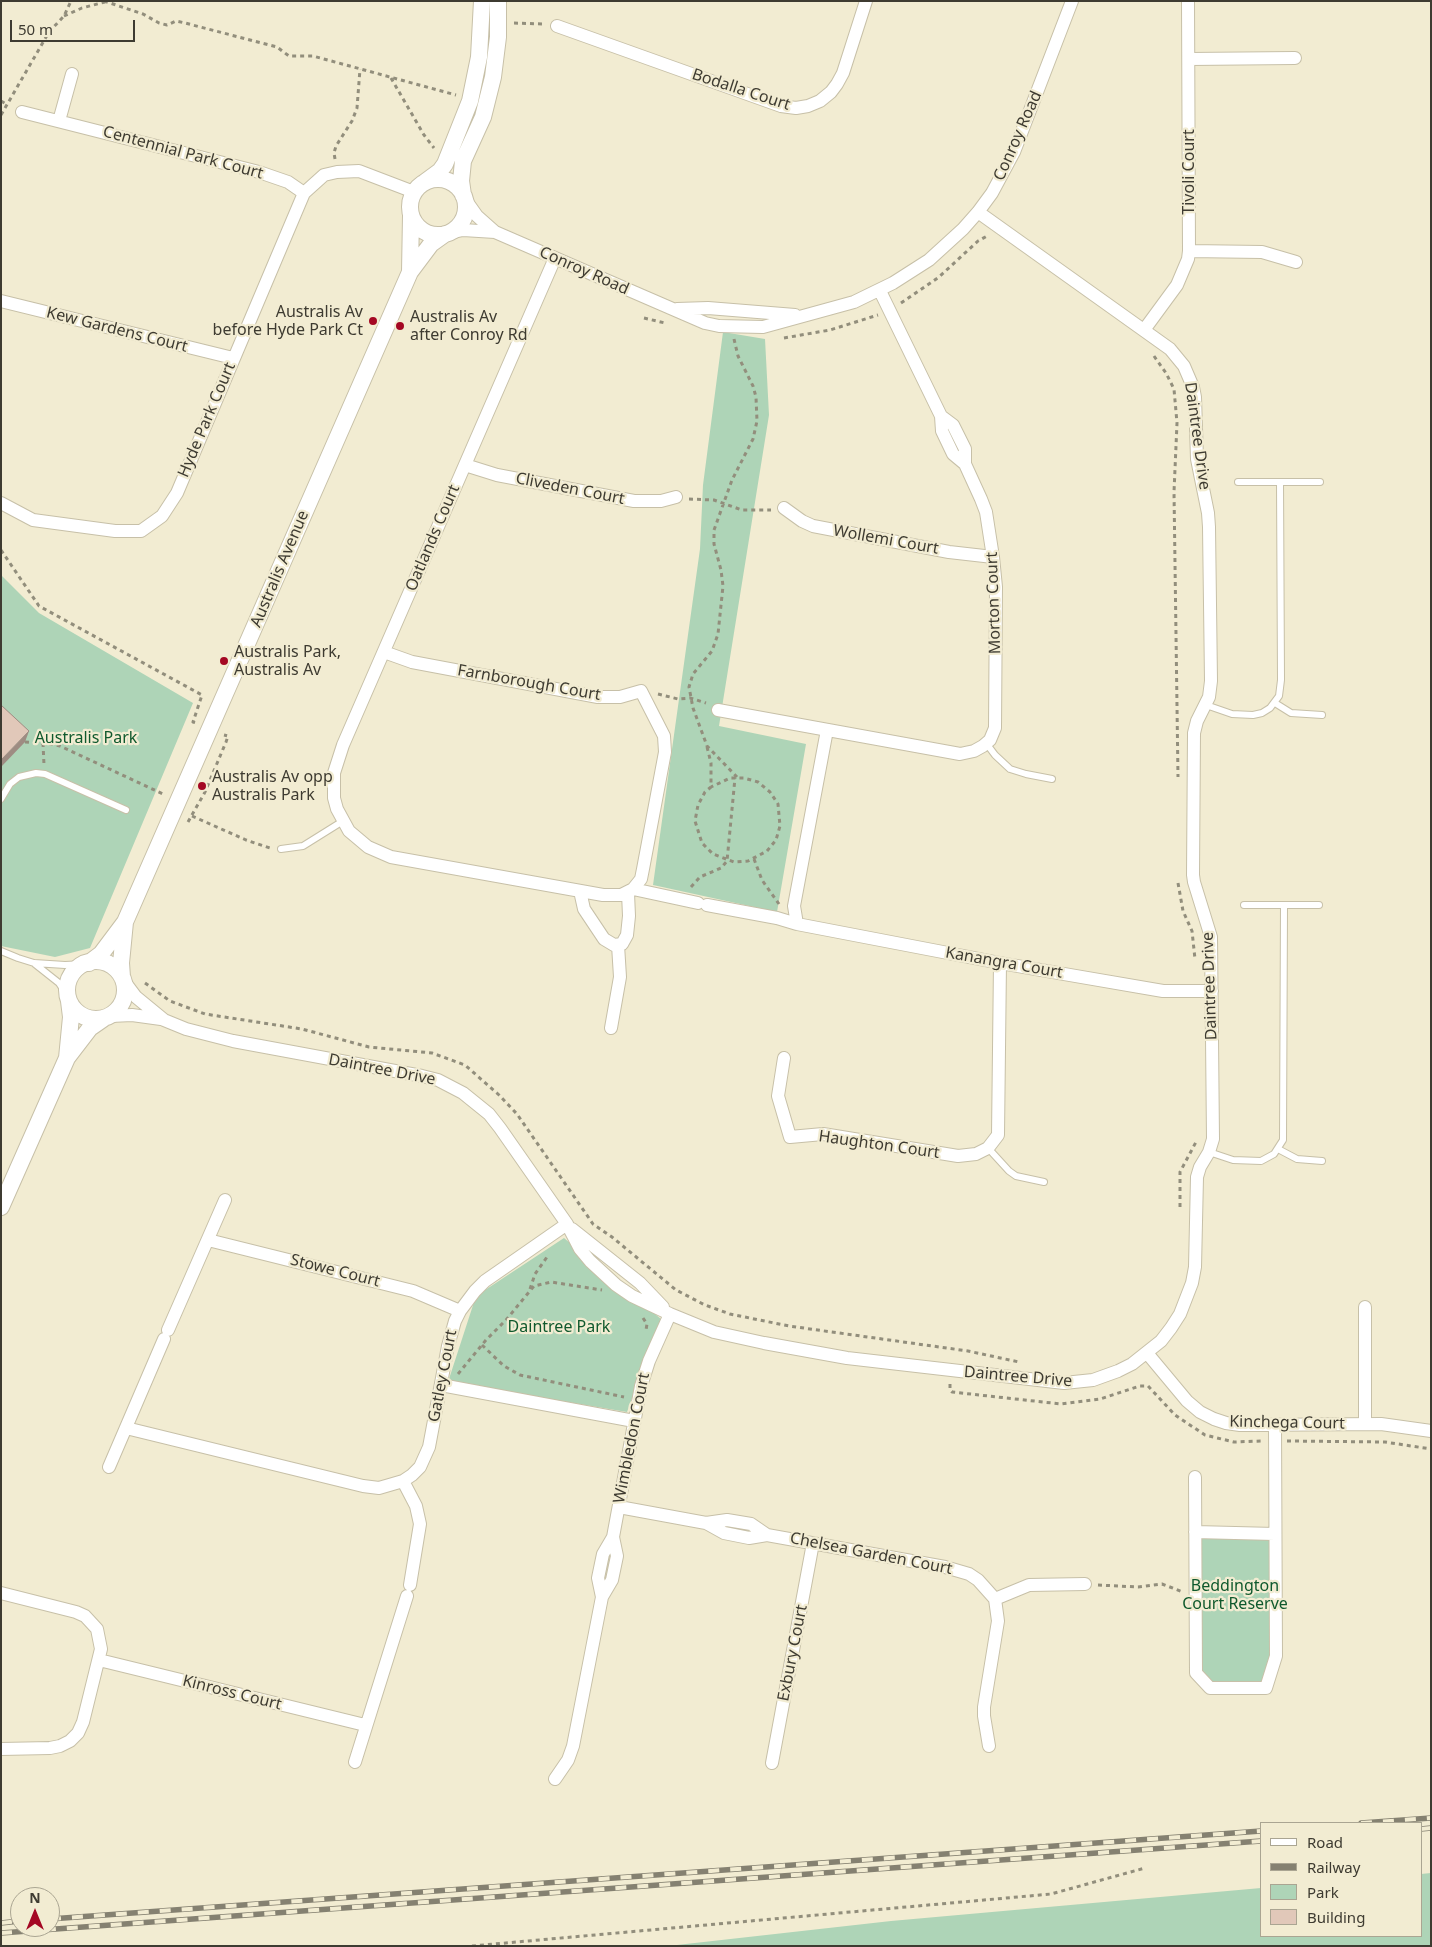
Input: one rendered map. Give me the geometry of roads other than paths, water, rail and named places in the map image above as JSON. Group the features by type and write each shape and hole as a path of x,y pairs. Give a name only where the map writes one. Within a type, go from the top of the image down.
{"street":[{"path":"482,1 481,43 474,87 465,118 440,171 419,187 410,203 411,216 417,226 424,232 432,234 447,233 459,225 466,211 461,181 463,161 483,117 493,77 498,37 498,1"},
{"name":"Bodalla Court","path":"557,26 781,106 796,108 820,101 837,84 843,73 866,1"},
{"name":"Conroy Road","path":"464,197 477,216 495,232 635,294 674,308 705,323 735,333 838,308 880,291 909,274 929,260 958,234 978,212 996,186 1014,152 1072,1"},
{"name":"Tivoli Court","path":"1144,330 1183,272 1190,250 1188,1"},
{"path":"1189,59 1295,58"},
{"path":"60,121 72,74"},
{"name":"Centennial Park Court","path":"22,112 260,172 288,182 304,193"},
{"name":"Hyde Park Court","path":"1,503 33,520 115,531 141,531 162,516 177,493 304,193 324,175 337,172 359,171 419,187"},
{"path":"419,187 436,179 447,180 456,186 464,197"},
{"name":"Daintree Drive","path":"107,1017 139,1015 164,1020 186,1029 216,1037 422,1076 451,1086 478,1103 489,1114 567,1224 580,1250 616,1285 632,1296 714,1332 796,1349 870,1361 1051,1383 1078,1382 1106,1376 1132,1364 1147,1353 1172,1328 1189,1291 1195,1267 1197,1177 1200,1167 1209,1152 1214,1132 1211,937 1193,875 1194,733 1197,721 1209,697 1211,681 1210,532 1198,466 1195,397 1189,376 1178,357 1170,349 978,212"},
{"name":"Australis Avenue","path":"410,272 411,216"},
{"name":"Conroy Road","path":"447,233 463,230 495,232"},
{"name":"Australis Avenue","path":"87,963 101,954 125,922 410,272 431,244 447,233"},
{"path":"1190,250 1262,252 1296,262"},
{"name":"Oatlands Court","path":"555,258 343,745 334,772 334,798 343,821 358,840 368,847 391,857 613,896 630,891 697,903"},
{"name":"Morton Court","path":"880,291 941,416 942,431 945,439 953,454 965,464 986,512 996,587 995,728 990,740 986,743"},
{"name":"Kew Gardens Court","path":"1,301 233,358"},
{"name":"Conroy Road","path":"674,308 708,308 802,316"},
{"name":"Cliveden Court","path":"464,465 497,475 634,501 661,501 676,497"},
{"name":"Wollemi Court","path":"784,508 802,521 813,526 949,552 993,557"},
{"name":"Farnborough Court","path":"384,652 412,662 598,697 620,697 641,691 664,736 665,752 641,879 630,891"},
{"path":"718,710 960,754 974,751 986,743"},
{"path":"797,924 794,906 826,730"},
{"path":"580,891 584,909 604,939 609,944 618,945 625,940 629,926 630,891"},
{"name":"Kanangra Court","path":"697,903 1000,963 1163,991 1212,991"},
{"name":"Australis Avenue","path":"123,979 121,962 125,922"},
{"path":"611,1028 620,977 618,945"},
{"path":"1,1207 67,1058 90,1028 118,1010 124,999 123,979 114,967 106,963 87,963 72,975 68,983 71,1017 67,1058"},
{"path":"988,1148 998,1135 1000,963"},
{"name":"Daintree Drive","path":"123,979 136,996 164,1020"},
{"path":"69,999 81,1015 94,1019 107,1017"},
{"name":"Haughton Court","path":"784,1058 778,1096 790,1137 823,1134 958,1156 976,1154 988,1148"},
{"path":"109,1467 225,1200"},
{"name":"Gatley Court","path":"126,1428 363,1486 379,1488 403,1481 420,1467 429,1447 451,1332 460,1311 486,1281 567,1224"},
{"name":"Stowe Court","path":"208,1240 396,1287 425,1296 460,1311"},
{"name":"Kinchega Court","path":"1365,1307 1365,1424"},
{"name":"Wimbledon Court","path":"555,1779 568,1760 573,1746 602,1598 598,1578 601,1562 603,1554 613,1537 644,1374 670,1314"},
{"name":"Kinchega Court","path":"1147,1353 1187,1400 1207,1416 1226,1423 1275,1425 1365,1424 1431,1430"},
{"path":"441,1385 634,1421"},
{"path":"1195,1477 1196,1673 1210,1688 1266,1688 1276,1656 1275,1425"},
{"path":"354,1762 408,1590 420,1524 416,1506 403,1481"},
{"name":"Chelsea Garden Court","path":"619,1507 706,1523 724,1533 749,1538 767,1534 958,1570 978,1580 994,1599"},
{"path":"1195,1532 1275,1534"},
{"name":"Exbury Court","path":"772,1763 813,1543"},
{"path":"990,1746 984,1707 998,1632 997,1610 994,1599 1030,1585 1085,1584"},
{"path":"1,1593 85,1616 97,1629 100,1639 99,1660 83,1722 78,1732 70,1741 50,1748 1,1749"},
{"name":"Kinross Court","path":"99,1660 365,1725"}],"lane":[{"path":"1238,482 1320,482"},
{"path":"1206,705 1232,714 1247,715 1262,713 1275,703 1279,696 1281,680 1280,482"},
{"path":"1275,703 1291,713 1322,715"},
{"path":"986,743 995,755 1010,769 1052,779"},
{"path":"1,799 10,784 19,778 28,774 45,774 126,810"},
{"path":"281,849 303,846 343,821"},
{"path":"1244,905 1319,905"},
{"path":"1209,1152 1233,1160 1253,1162 1268,1158 1278,1149 1283,1140 1284,905"},
{"path":"1,951 34,963 66,965 87,963"},
{"path":"34,963 59,983 69,999"},
{"path":"988,1148 1016,1176 1044,1182"},
{"path":"1278,1149 1297,1159 1322,1161"}],"railway":[{"path":"1375,1822 1431,1818"},
{"path":"1422,1829 1431,1828"},
{"path":"60,1918 1260,1831"},
{"path":"1,1933 1260,1841"},
{"path":"1,1923 10,1922"}],"place":[{"name":"Australis Av before Hyde Park Ct","path":"373,321"},
{"name":"Australis Av after Conroy Rd","path":"400,326"},
{"name":"Australis Park, Australis Av","path":"224,661"},
{"name":"Australis Av opp Australis Park","path":"202,786"}],"park label":[{"name":"Australis Park","path":"86,738"},
{"name":"Daintree Park","path":"559,1327"},
{"name":"Beddington Court Reserve","path":"1235,1595"}]}
